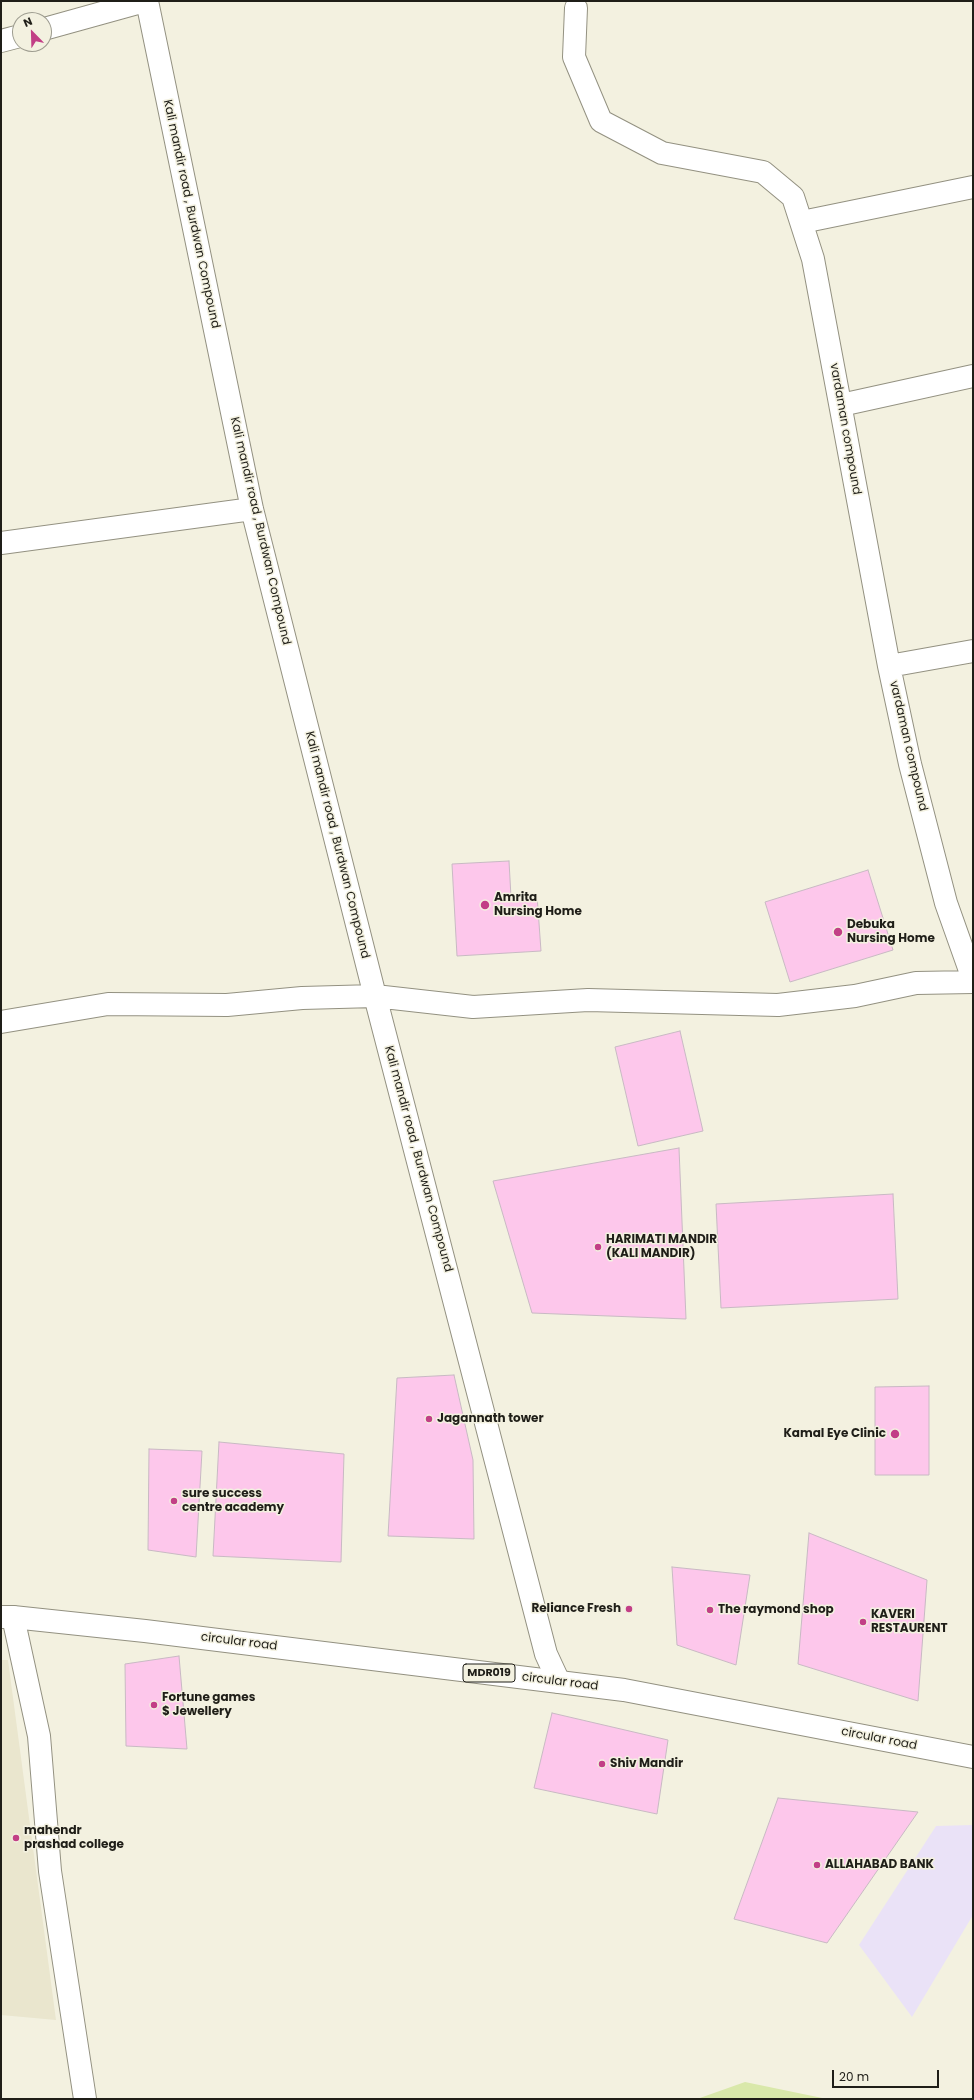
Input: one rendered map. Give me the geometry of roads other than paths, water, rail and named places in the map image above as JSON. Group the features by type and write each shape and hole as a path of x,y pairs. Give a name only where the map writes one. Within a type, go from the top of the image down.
{"street":[{"path":"52,27 146,1"},
{"name":"Kali mandir road , Burdwan Compound","path":"146,1 252,509 375,996 546,1654 558,1682"},
{"name":"vardaman compound","path":"576,8 574,57 601,121 662,153 763,172 793,197 813,259 889,666 910,764 946,903 973,981"},
{"path":"1,41 12,38"},
{"path":"802,222 973,188"},
{"path":"841,405 973,376"},
{"path":"1,543 252,509"},
{"path":"889,666 973,651"},
{"path":"1,1022 108,1004 227,1005 302,998 375,996 473,1007 588,1000 778,1005 855,996 916,983 973,981"},
{"path":"7,1617 39,1736 50,1871 85,2099"},
{"name":"circular road","path":"7,1617 152,1632 624,1690 973,1757"}],"place":[{"name":"Amrita Nursing Home","path":"485,905"},
{"name":"Debuka Nursing Home","path":"838,932"},
{"name":"HARIMATI MANDIR (KALI MANDIR)","path":"598,1247"},
{"name":"Jagannath tower","path":"429,1419"},
{"name":"Kamal Eye Clinic","path":"895,1434"},
{"name":"sure success centre academy","path":"174,1501"},
{"name":"Reliance Fresh","path":"629,1609"},
{"name":"The raymond shop","path":"710,1610"},
{"name":"KAVERI RESTAURENT","path":"863,1622"},
{"name":"Fortune games $ Jewellery","path":"154,1705"},
{"name":"Shiv Mandir","path":"602,1764"},
{"name":"mahendr prashad college","path":"16,1838"},
{"name":"ALLAHABAD BANK","path":"817,1865"}]}
